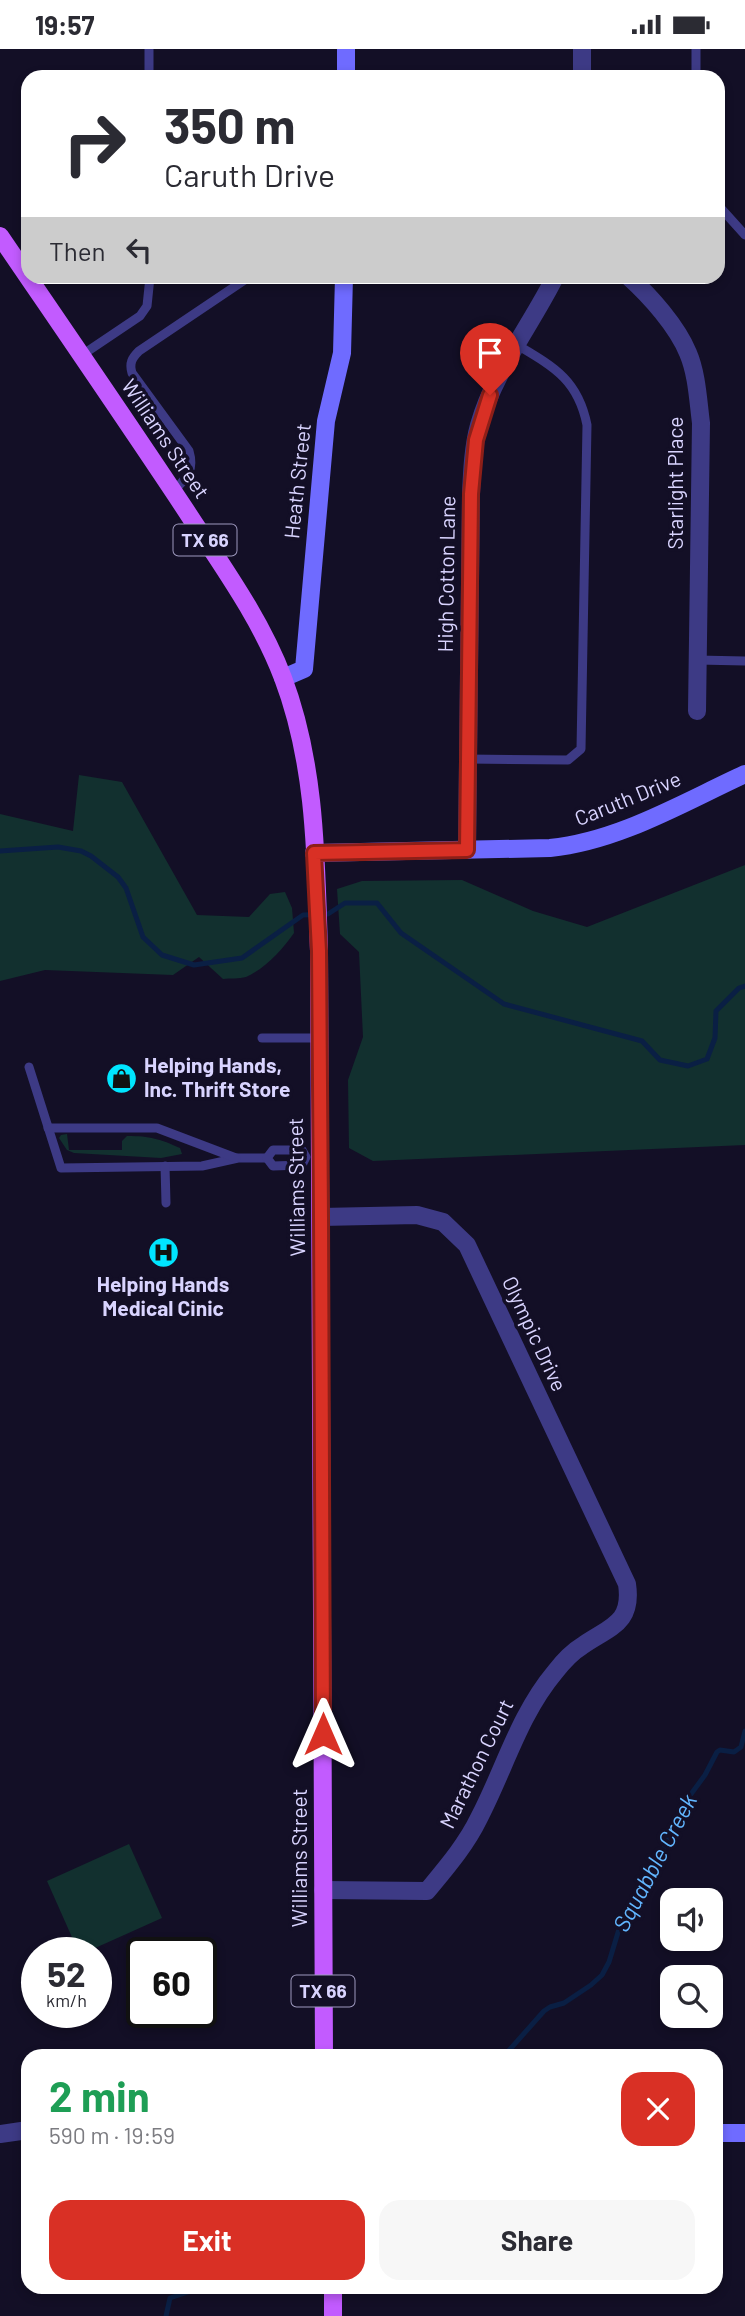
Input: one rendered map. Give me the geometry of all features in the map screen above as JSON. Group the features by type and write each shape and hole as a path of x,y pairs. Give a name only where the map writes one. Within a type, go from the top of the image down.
{"main road":[{"name":"Williams Street","path":"0,236 21,266"},
{"name":"Williams Street","path":"33,284 253,614 284,678 312,797 319,951 319,1038 313,1157 321,1217 324,2049"},
{"path":"333,2294 333,2316"}],"street":[{"path":"346,49 346,70"},
{"path":"582,49 582,70"},
{"name":"Heath Street","path":"284,678 304,669 326,421 342,353 344,284"},
{"name":"High Cotton Lane","path":"467,850 473,456 479,425 490,395 551,284"},
{"name":"Starlight Place","path":"636,284 648,295 688,353 697,391 701,422 697,711"},
{"name":"Caruth Drive","path":"314,853 550,848 592,842 745,774"},
{"name":"Olympic Drive","path":"321,1217 417,1215 443,1222 467,1245 627,1584"},
{"name":"Marathon Court","path":"323,1890 427,1891 453,1860 479,1819 513,1739 537,1695 557,1669 580,1647 618,1624 625,1614 629,1599 627,1584"},
{"path":"0,2134 21,2131"},
{"path":"723,2133 745,2133"}],"lane":[{"path":"149,49 149,70"},
{"path":"696,49 696,70"},
{"path":"725,213 745,235"},
{"path":"82,355 140,316 147,306 149,284"},
{"path":"173,492 191,472 190,451 132,373 132,359 139,351 239,284"},
{"path":"467,759 568,760 580,749 587,425 580,401 568,381 551,365 517,345"},
{"path":"698,660 745,661"},
{"path":"262,1038 319,1038"},
{"path":"29,1067 61,1168 202,1165 238,1158 271,1158 302,1165 313,1157 302,1150 271,1158"},
{"path":"48,1128 157,1128 238,1158"},
{"path":"165,1166 166,1203"}],"green space":[{"path":"79,775 122,782 197,915 249,917 270,894 285,892 292,908 294,933 284,946 260,969 240,978 223,979 199,957 173,975 45,970 0,981 0,814 73,831"},
{"path":"745,865 745,1145 373,1161 349,1148 348,1080 363,1037 359,952 340,934 337,889 362,881 462,880 533,911 587,927"},
{"path":"67,1134 69,1150 122,1150 122,1141 127,1136 135,1136 167,1142 180,1148 182,1154 161,1158 74,1153 67,1150 59,1138"},
{"path":"129,1844 162,1918 112,1940 112,1937 72,1937 47,1881"}],"waterway":[{"path":"0,851 58,847 81,851 91,856 118,877 126,888 143,937 162,955 194,965 242,958 303,915 328,914 345,903 377,903 401,933 504,1004 642,1041 660,1060 688,1066 707,1059 715,1038 716,1011 739,988 745,986"},
{"name":"Squabble Creek","path":"510,2049 544,2011 564,2003 602,1975 609,1962 623,1916 663,1851 683,1805 705,1775 717,1752 734,1752 741,1747 745,1731"},
{"name":"Squabble Creek","path":"166,2316 170,2298 182,2294"}],"place":[{"name":"Helping Hands, Inc. Thrift Store","path":"121,1078"},
{"name":"Helping Hands Medical Cinic","path":"163,1253"}],"route":[{"path":"323,1734 319,951 314,853 467,850 471,494 476,440 490,395"}]}
